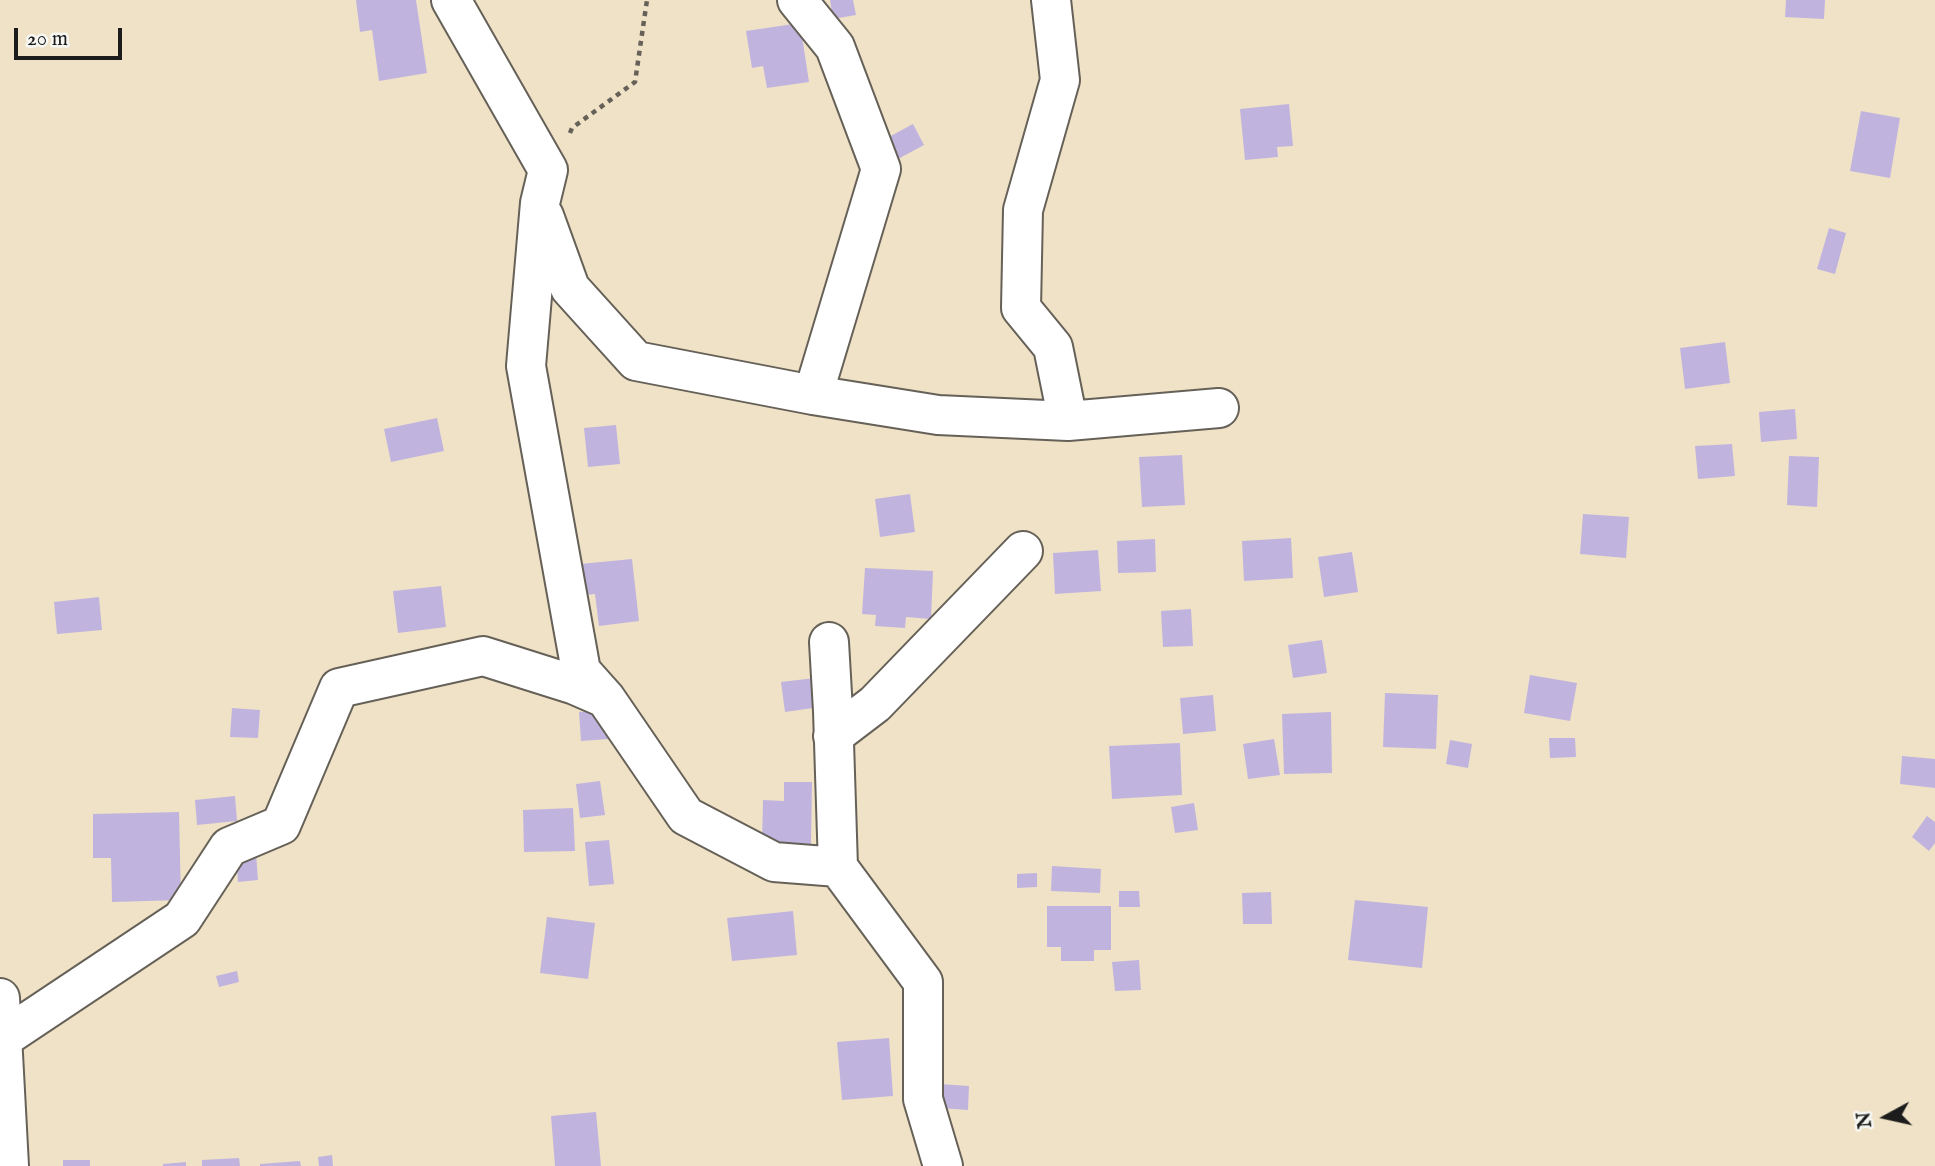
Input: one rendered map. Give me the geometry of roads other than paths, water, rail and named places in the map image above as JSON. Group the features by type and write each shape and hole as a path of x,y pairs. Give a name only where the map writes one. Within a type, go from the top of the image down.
{"street":[{"path":"451,0 544,186 570,288 636,361 813,395 938,415 1068,421 1219,408"},
{"path":"797,0 835,47 881,169 813,395"},
{"path":"1051,0 1060,80 1023,209 1020,308 1053,347 1068,421"},
{"path":"544,186 526,366 581,671 607,699 686,816 774,862 838,867"},
{"path":"833,736 875,704 1023,551"},
{"path":"829,642 838,867 923,982 923,1099 943,1166"},
{"path":"2,1039 182,919 229,847 281,825 339,688 482,656 575,685 607,699"},
{"path":"0,998 9,1166"}]}
